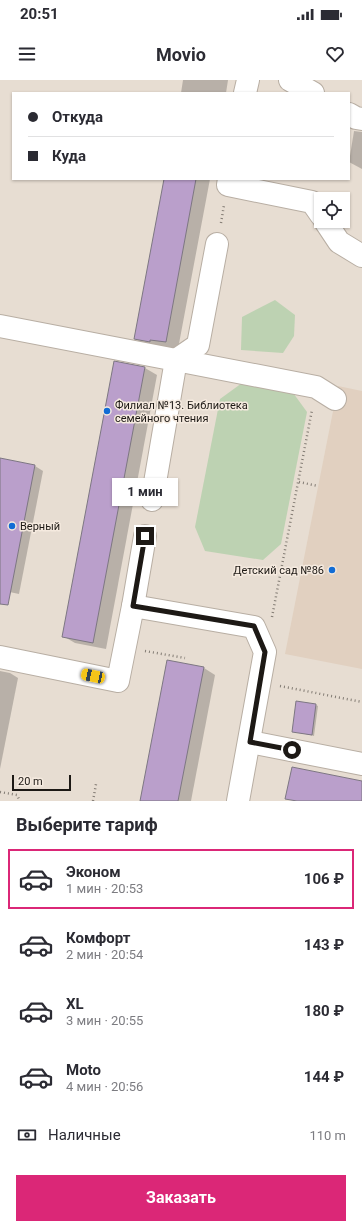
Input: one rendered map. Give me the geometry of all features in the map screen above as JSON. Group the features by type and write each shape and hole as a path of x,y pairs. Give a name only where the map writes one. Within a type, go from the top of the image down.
{"lane":[{"path":"245,92 248,80"},
{"path":"290,80 311,92"},
{"path":"350,115 362,119"},
{"path":"229,182 312,202 314,205"},
{"path":"330,228 339,242 362,256"},
{"path":"152,500 176,360 198,345 217,244"},
{"path":"0,326 316,387 336,399"},
{"path":"0,657 118,682 145,536"},
{"path":"133,606 254,626 265,652 250,742 238,801"},
{"path":"250,742 362,764"}],"path":[{"path":"217,244 229,182"},
{"path":"271,622 316,387"},
{"path":"299,482 318,486"},
{"path":"125,647 185,658"},
{"path":"260,682 362,702"},
{"path":"93,801 96,784"},
{"path":"0,792 18,795 20,801"}],"shaded area":[{"name":"Детский сад №86","path":"338,386 362,391 362,669 285,654"}],"green space":[{"path":"275,300 295,315 294,336 283,353 241,350 242,317"},
{"path":"242,383 291,390 307,412 281,544 263,560 205,551 195,527 220,399"}],"building":[{"path":"164,180 196,180 166,342 150,340 150,342 134,339"},
{"path":"114,361 145,367 93,643 62,637"},
{"name":"Верный","path":"0,458 35,465 8,605 0,604"},
{"path":"167,660 204,667 178,801 140,801"},
{"path":"296,701 316,704 312,735 292,732"},
{"path":"292,767 362,781 362,801 297,801 285,799"}],"place":[{"name":"Филиал №13. Библиотека семейного чтения","path":"107,411"},
{"name":"Верный","path":"12,526"},
{"name":"Детский сад №86","path":"332,570"}],"route":[{"path":"145,536 133,606 254,626 265,652 250,742 292,750"}]}
